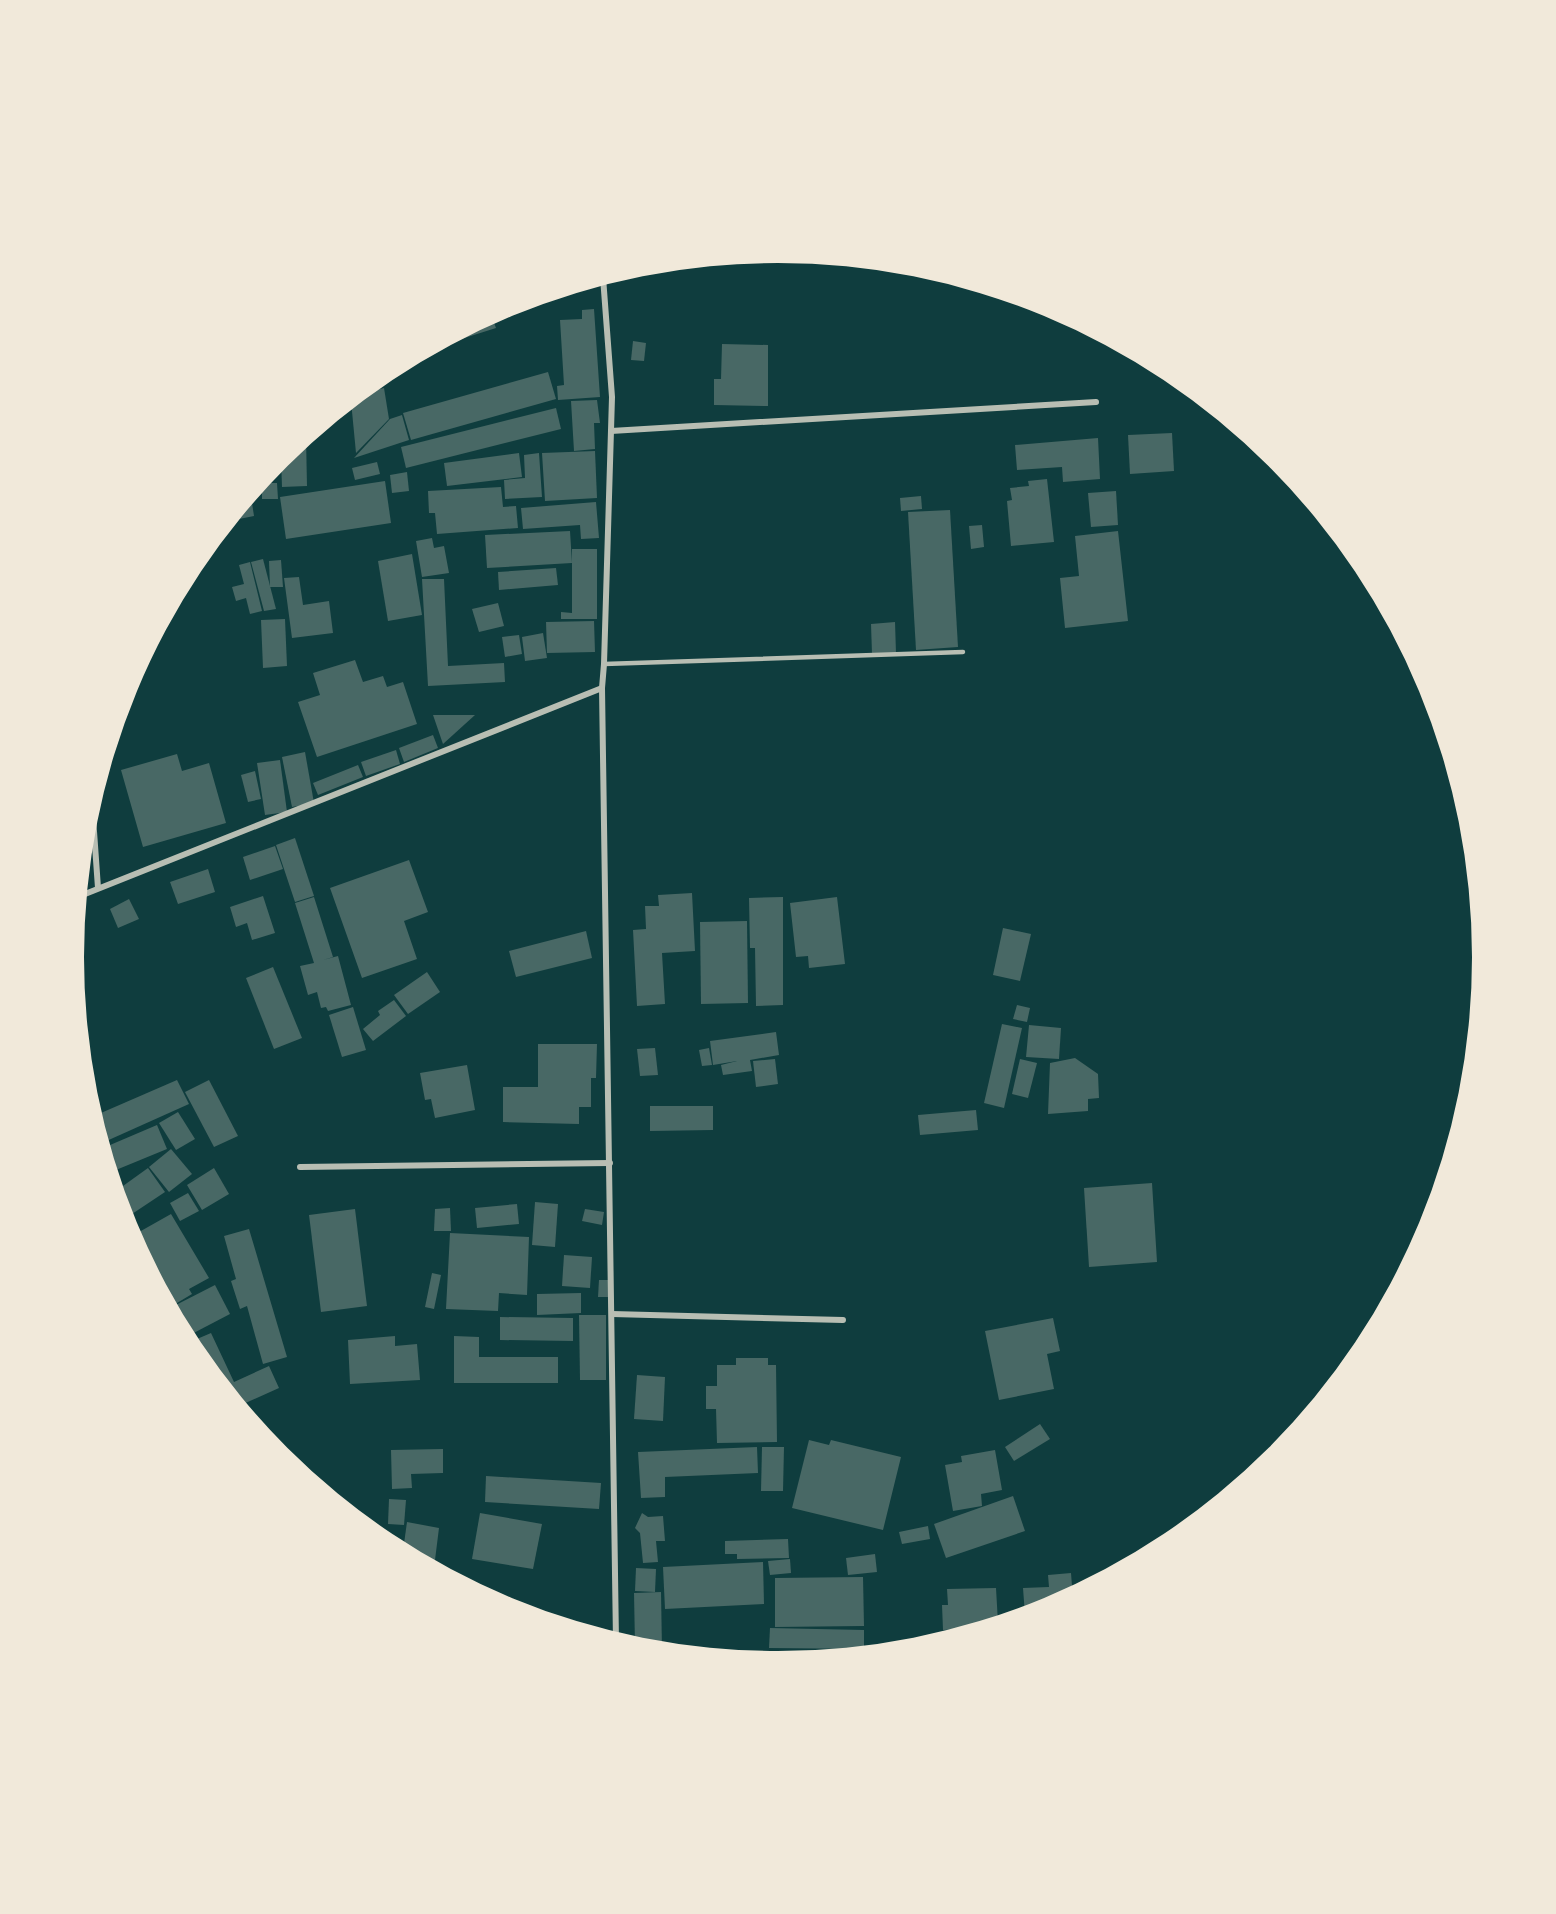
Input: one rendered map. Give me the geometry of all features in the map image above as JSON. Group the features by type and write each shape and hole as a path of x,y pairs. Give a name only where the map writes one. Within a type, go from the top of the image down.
{"street":[{"path":"604,286 612,397 602,688 616,1631"},
{"path":"611,431 1096,402"},
{"path":"87,893 602,688"},
{"path":"94,838 98,888"},
{"path":"300,1167 610,1163"},
{"path":"612,1314 843,1320"}],"lane":[{"path":"604,664 963,652"}],"building":[{"path":"594,309 600,397 558,400 557,386 564,385 560,320 582,319 582,310"},
{"path":"495,324 496,328 466,337"},
{"path":"633,341 646,343 644,361 631,360"},
{"path":"722,344 768,345 768,406 714,405 714,379 721,379"},
{"path":"548,372 556,399 411,440 403,413"},
{"path":"384,388 389,419 356,453 352,409"},
{"path":"597,400 600,423 594,423 595,449 574,451 571,401"},
{"path":"556,408 561,429 406,468 401,447"},
{"path":"402,415 409,440 354,458 390,419"},
{"path":"1172,433 1174,471 1130,474 1128,435"},
{"path":"1098,438 1100,479 1063,482 1062,467 1017,470 1015,445"},
{"path":"306,448 307,486 282,487 281,472"},
{"path":"595,451 597,498 545,501 542,453"},
{"path":"519,453 522,477 447,486 444,463"},
{"path":"539,453 542,497 505,499 504,480 525,478 524,455"},
{"path":"377,462 380,474 355,480 352,468"},
{"path":"407,472 409,491 392,493 390,475"},
{"path":"1047,479 1054,542 1011,546 1007,501 1012,500 1010,488 1029,486 1028,481"},
{"path":"385,481 391,523 286,539 280,497"},
{"path":"271,483 277,483 278,499 262,499 262,493"},
{"path":"501,487 503,507 516,506 518,528 437,534 435,513 429,513 428,491"},
{"path":"1116,491 1118,525 1091,527 1088,493"},
{"path":"921,496 922,509 901,511 900,498"},
{"path":"596,502 599,538 581,539 580,525 523,529 521,508"},
{"path":"252,504 254,516 240,519"},
{"path":"950,510 958,647 916,650 908,512"},
{"path":"982,525 984,547 971,549 969,526"},
{"path":"570,531 572,563 487,568 485,535"},
{"path":"1118,531 1128,621 1065,628 1060,578 1079,576 1075,536"},
{"path":"432,538 434,548 444,546 449,573 422,577 416,541"},
{"path":"572,549 597,549 597,619 561,619 561,612 572,613"},
{"path":"412,554 422,615 388,621 378,561"},
{"path":"263,559 276,609 264,611 251,562"},
{"path":"281,560 283,587 270,587 269,561"},
{"path":"250,562 262,611 250,614 246,598 236,601 232,587 244,584 239,565"},
{"path":"556,568 558,585 499,590 498,572"},
{"path":"299,577 303,605 329,601 333,633 292,638 284,578"},
{"path":"422,579 444,579 448,666 504,663 505,682 428,686"},
{"path":"498,603 504,626 479,632 472,609"},
{"path":"285,619 287,666 263,668 261,620"},
{"path":"594,621 595,652 547,653 546,622"},
{"path":"895,622 896,653 872,654 871,624"},
{"path":"543,633 547,658 525,661 522,637"},
{"path":"519,635 522,654 505,657 502,637"},
{"path":"355,660 363,682 383,676 387,687 403,682 417,724 317,757 298,702 320,695 313,673"},
{"path":"433,715 475,715 443,744"},
{"path":"433,735 438,748 404,762 399,748"},
{"path":"396,750 400,764 366,776 361,762"},
{"path":"305,752 314,803 292,807 282,757"},
{"path":"177,754 182,771 209,763 226,823 143,847 121,770"},
{"path":"280,760 287,812 265,815 257,763"},
{"path":"358,765 363,777 318,795 313,783"},
{"path":"255,771 261,799 248,802 241,775"},
{"path":"295,838 314,896 295,902 276,845"},
{"path":"275,846 283,869 250,880 243,857"},
{"path":"409,860 428,912 404,921 417,959 362,978 330,888"},
{"path":"208,869 215,892 178,904 170,882"},
{"path":"692,893 695,951 662,953 665,1004 637,1006 633,930 646,929 645,906 659,906 658,895"},
{"path":"263,896 275,933 252,940 247,923 236,927 230,907"},
{"path":"314,897 333,957 323,960 338,956 351,1005 328,1011 326,1007 321,1008 317,992 308,995 300,966 314,963 295,903"},
{"path":"783,897 783,1005 756,1006 755,948 750,948 749,898"},
{"path":"837,897 845,964 809,968 808,956 796,957 790,903"},
{"path":"129,899 139,919 118,928 110,909"},
{"path":"747,921 748,1003 701,1004 700,922"},
{"path":"1003,928 1031,934 1020,981 993,975"},
{"path":"586,931 592,958 516,977 509,951"},
{"path":"273,967 302,1038 274,1049 246,978"},
{"path":"427,972 440,992 408,1014 394,995"},
{"path":"394,1000 406,1016 373,1041 363,1029 380,1015 378,1011"},
{"path":"1017,1005 1030,1008 1027,1022 1013,1019"},
{"path":"353,1007 366,1050 342,1057 329,1015"},
{"path":"1002,1024 1022,1028 1004,1108 984,1103"},
{"path":"1029,1025 1061,1028 1059,1059 1026,1057"},
{"path":"776,1032 779,1055 750,1060 752,1071 723,1075 721,1065 737,1061 713,1065 710,1041"},
{"path":"538,1044 597,1044 596,1078 591,1078 591,1107 579,1107 579,1124 503,1122 503,1087 538,1087"},
{"path":"655,1048 658,1075 640,1076 637,1049"},
{"path":"709,1048 712,1065 702,1066 699,1050"},
{"path":"1075,1058 1098,1074 1099,1098 1088,1099 1088,1111 1048,1114 1050,1063"},
{"path":"775,1059 778,1084 756,1087 753,1061"},
{"path":"1020,1059 1037,1063 1028,1098 1012,1094"},
{"path":"467,1065 475,1110 435,1118 431,1099 425,1100 420,1073"},
{"path":"177,1080 189,1104 109,1140 102,1113"},
{"path":"209,1080 238,1136 214,1147 185,1092"},
{"path":"650,1106 713,1106 713,1130 650,1131"},
{"path":"976,1110 978,1130 920,1135 918,1115"},
{"path":"178,1112 195,1139 176,1150 159,1123"},
{"path":"157,1125 167,1149 118,1169 110,1145"},
{"path":"171,1149 192,1174 169,1192 149,1167"},
{"path":"148,1168 165,1192 133,1213 123,1186"},
{"path":"214,1168 229,1194 202,1210 187,1185"},
{"path":"1152,1183 1157,1262 1089,1267 1084,1188"},
{"path":"188,1193 199,1211 180,1221 170,1203"},
{"path":"535,1202 558,1204 555,1247 532,1245"},
{"path":"517,1204 519,1224 477,1228 475,1208"},
{"path":"450,1208 451,1231 434,1231 435,1209"},
{"path":"355,1209 367,1306 321,1312 309,1215"},
{"path":"585,1209 604,1212 602,1225 582,1221"},
{"path":"171,1214 209,1278 189,1289 192,1294 177,1303 141,1231"},
{"path":"249,1229 287,1357 263,1364 247,1306 240,1309 231,1281 236,1279 224,1236"},
{"path":"450,1233 529,1237 527,1295 499,1293 498,1311 446,1309"},
{"path":"564,1255 592,1257 590,1288 562,1286"},
{"path":"432,1273 441,1275 434,1309 425,1307"},
{"path":"599,1280 611,1280 611,1297 598,1297"},
{"path":"215,1285 230,1314 195,1333 177,1304"},
{"path":"581,1293 581,1313 537,1315 537,1294"},
{"path":"579,1315 606,1315 606,1380 580,1380"},
{"path":"500,1317 573,1318 573,1341 500,1340"},
{"path":"1053,1318 1060,1351 1047,1354 1054,1389 999,1400 985,1331"},
{"path":"211,1333 234,1382 269,1366 279,1388 246,1403 198,1338"},
{"path":"395,1336 395,1346 417,1344 420,1380 350,1384 348,1340"},
{"path":"454,1336 479,1337 479,1357 558,1357 558,1383 454,1383"},
{"path":"736,1358 768,1358 768,1365 776,1365 777,1442 717,1443 716,1409 706,1409 706,1386 717,1386 717,1365 736,1365"},
{"path":"637,1375 665,1377 663,1421 634,1419"},
{"path":"1040,1424 1050,1439 1014,1461 1005,1447"},
{"path":"809,1440 829,1445 831,1440 901,1457 883,1530 792,1508"},
{"path":"757,1447 758,1473 665,1477 665,1497 641,1498 638,1452"},
{"path":"762,1447 784,1447 783,1491 761,1491"},
{"path":"443,1449 443,1473 411,1474 412,1488 392,1489 391,1450"},
{"path":"995,1450 1002,1490 981,1494 982,1506 953,1511 945,1465 962,1462 961,1456"},
{"path":"486,1476 601,1483 599,1509 485,1502"},
{"path":"1013,1496 1025,1531 946,1558 934,1524"},
{"path":"389,1499 406,1500 404,1525 388,1524"},
{"path":"480,1513 542,1524 533,1569 472,1559"},
{"path":"642,1513 648,1517 663,1516 665,1541 656,1541 658,1562 643,1563 640,1533 635,1528"},
{"path":"407,1522 439,1528 435,1560 404,1542"},
{"path":"928,1526 930,1539 902,1544 899,1532"},
{"path":"788,1539 789,1558 737,1559 737,1554 725,1554 725,1541"},
{"path":"875,1554 877,1572 848,1575 846,1558"},
{"path":"790,1559 791,1573 770,1575 768,1561"},
{"path":"763,1562 764,1604 665,1609 663,1567"},
{"path":"636,1568 656,1569 655,1592 635,1591"},
{"path":"1071,1573 1072,1585 1024,1605 1023,1588 1049,1587 1048,1575"},
{"path":"863,1577 864,1626 775,1627 775,1578"},
{"path":"996,1588 998,1615 943,1630 942,1605 948,1605 947,1589"},
{"path":"661,1592 662,1641 635,1636 634,1593"},
{"path":"770,1628 864,1630 864,1646 835,1649 769,1648"}]}
